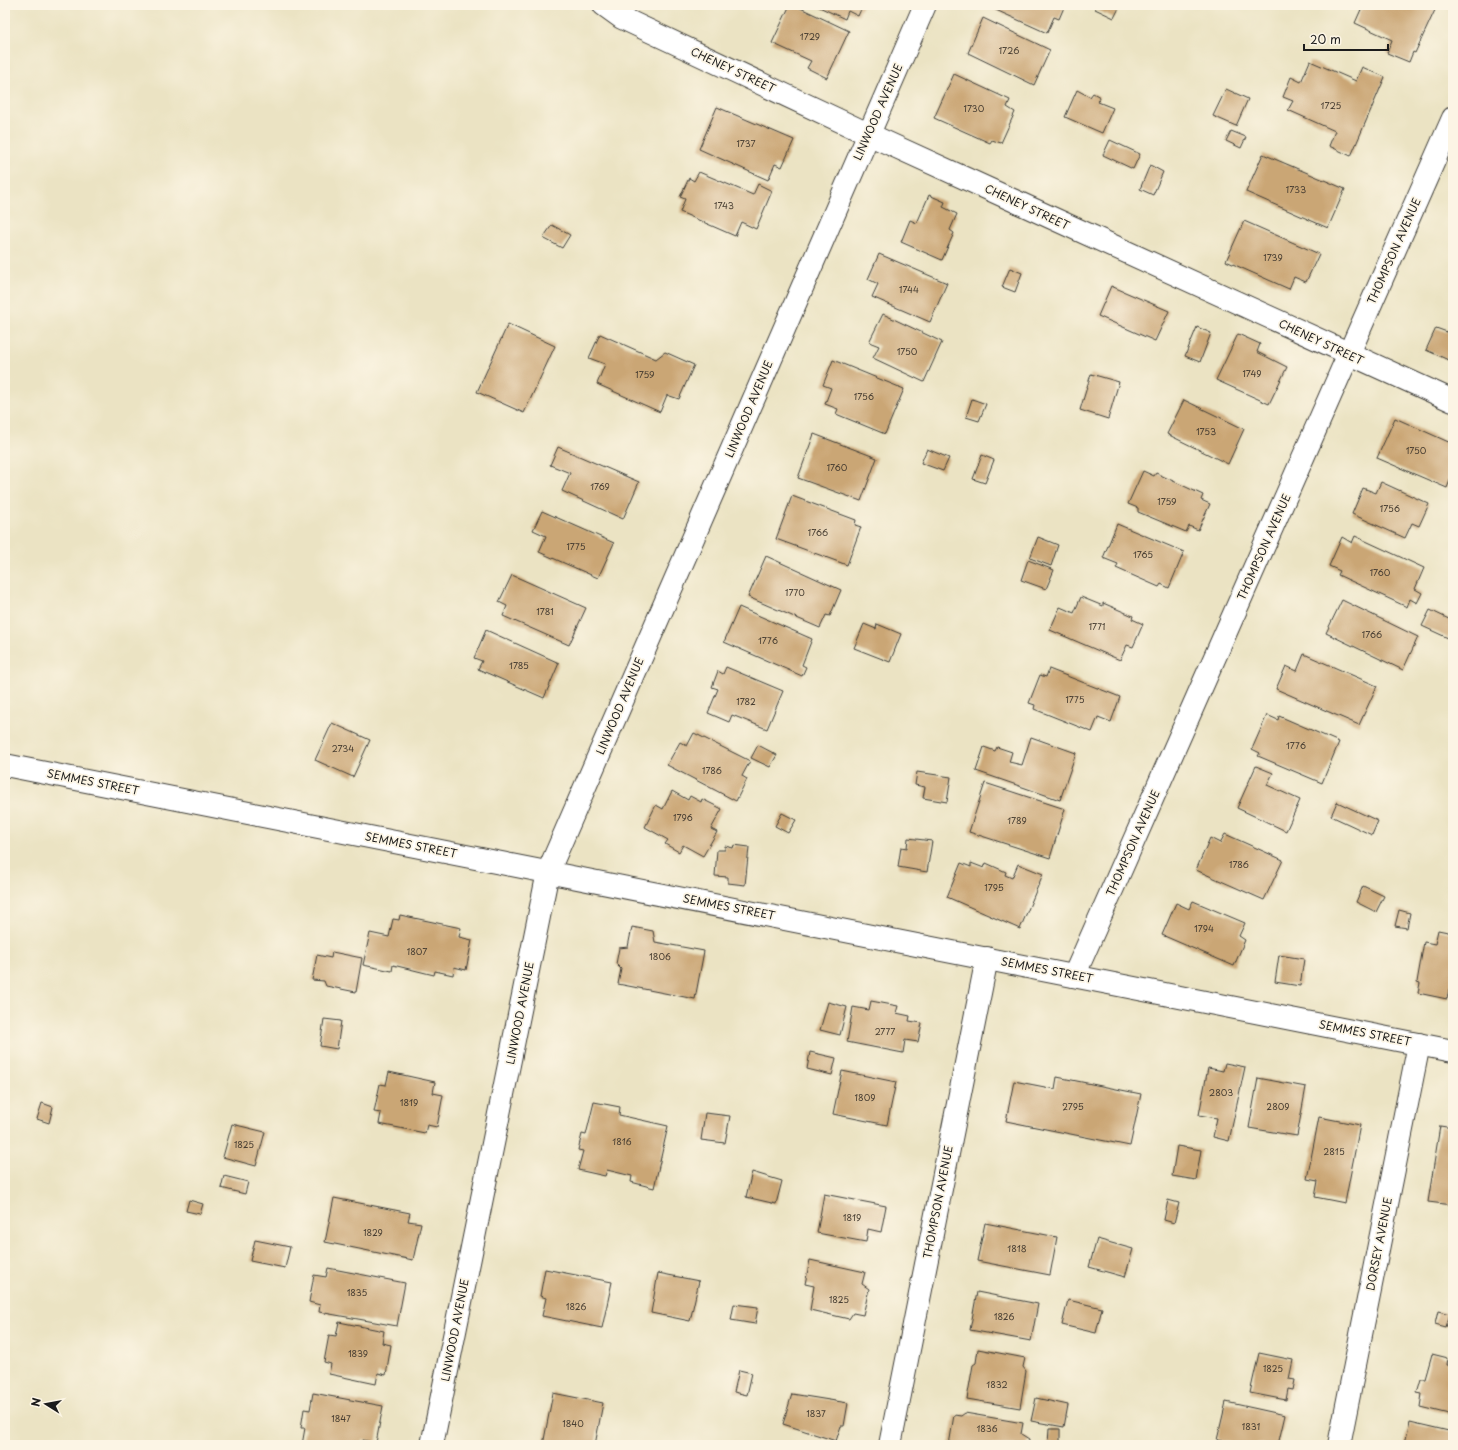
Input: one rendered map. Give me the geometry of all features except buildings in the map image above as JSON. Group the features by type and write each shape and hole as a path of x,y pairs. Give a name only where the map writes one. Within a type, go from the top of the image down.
{"street":[{"name":"CHENEY STREET","path":"604,5 622,18 868,134 1453,401"},
{"name":"LINWOOD AVENUE","path":"432,1445 548,872 925,5"},
{"name":"THOMPSON AVENUE","path":"1074,976 1453,118"},
{"name":"SEMMES STREET","path":"5,765 1453,1051"},
{"name":"THOMPSON AVENUE","path":"890,1445 987,958"},
{"name":"DORSEY AVENUE","path":"1339,1445 1419,1044"}]}
